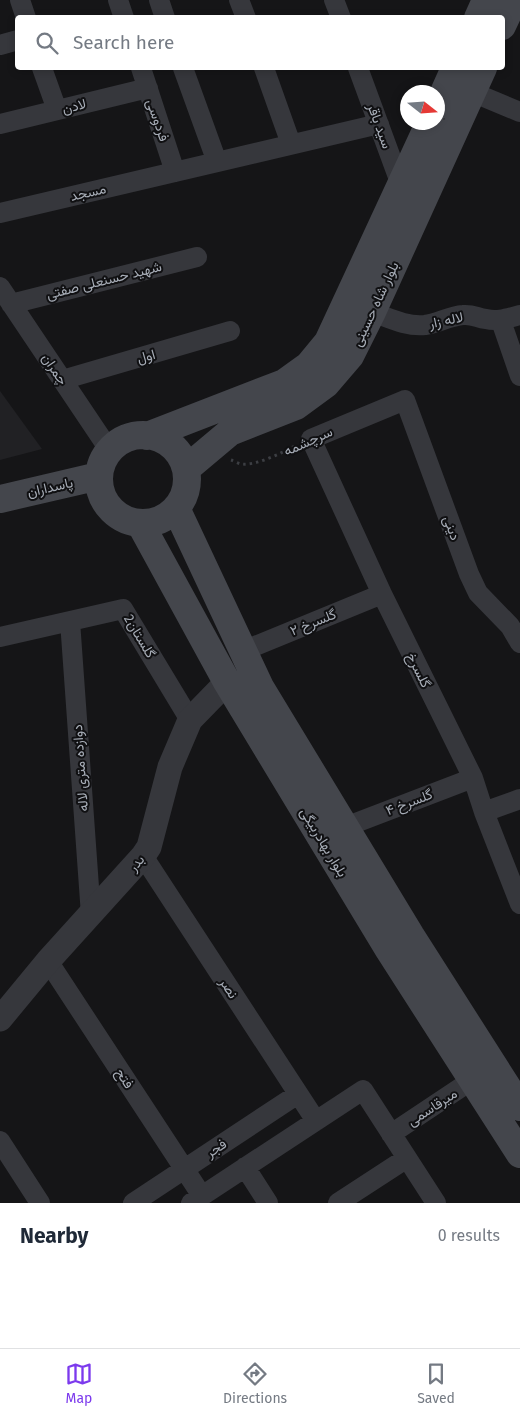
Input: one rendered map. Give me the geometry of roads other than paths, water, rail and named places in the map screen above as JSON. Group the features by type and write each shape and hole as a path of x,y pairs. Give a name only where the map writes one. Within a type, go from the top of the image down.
{"main road":[{"path":"484,15 503,6"},
{"path":"445,90 454,70"},
{"name":"بلوار شاه حسینی","path":"186,469 230,432 296,406 326,384 350,356 372,312 477,80"},
{"name":"بلوار شاه حسینی","path":"147,436 284,383 309,365 328,342 426,130"},
{"path":"147,436 160,439 172,446 181,457 186,469 187,483 184,496 176,508 166,517 153,522 140,523 126,520 114,513 100,490 99,476 103,462 110,451 120,442 133,437 147,436"},
{"name":"پاسداران","path":"0,499 99,476"},
{"name":"بلوار بهادربیگی","path":"176,508 260,687 411,936 520,1107"},
{"name":"بلوار بهادربیگی","path":"140,523 227,682 389,950 520,1154"}],"street":[{"path":"20,0 25,15"},
{"path":"118,0 123,15"},
{"path":"159,0 164,15"},
{"path":"240,0 245,15"},
{"path":"334,0 340,15"},
{"path":"0,45 15,41"},
{"path":"43,70 57,110"},
{"name":"فردوسی","path":"141,70 176,172"},
{"path":"184,70 217,162"},
{"path":"265,70 291,144"},
{"name":"سید باقر","path":"359,70 401,185"},
{"path":"477,80 520,112"},
{"name":"لادن","path":"0,124 148,88"},
{"name":"مسجد","path":"0,213 379,124"},
{"name":"شهید حسنعلی صفتی","path":"5,296 197,257"},
{"name":"چمران","path":"5,296 110,451"},
{"name":"لاله زار","path":"372,312 407,324 416,325 424,325 462,315 475,315 484,319 501,320 520,315"},
{"path":"501,320 520,376"},
{"name":"اول","path":"62,380 230,331"},
{"name":"سرچشمه","path":"311,439 405,400"},
{"name":"دینی","path":"405,400 469,574 478,593 510,626 520,643"},
{"name":"گلسرخ","path":"311,439 382,594 473,778 484,812 520,904"},
{"name":"گلسرخ ۲","path":"243,651 382,594"},
{"name":"گلستان2","path":"0,637 123,609 190,720"},
{"name":"دوازده متری لاله","path":"70,621 91,914"},
{"name":"بدر","path":"0,1019 48,961 143,856 149,847 170,767 190,720 227,682"},
{"name":"گلسرخ ۴","path":"345,827 473,778"},
{"path":"484,812 520,799"},
{"name":"نصر","path":"143,856 316,1121"},
{"name":"فتح","path":"48,961 184,1169 197,1200"},
{"name":"میرقاسمی","path":"391,1134 472,1080"},
{"path":"197,1200 362,1090 436,1203"},
{"name":"فجر","path":"133,1203 298,1094"},
{"path":"0,1141 40,1203"},
{"path":"338,1203 407,1158"},
{"path":"245,1167 268,1203"}]}
